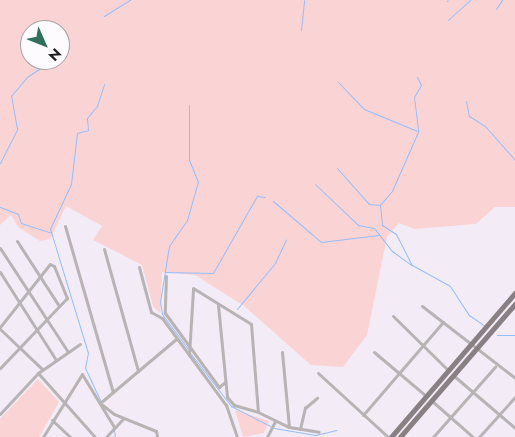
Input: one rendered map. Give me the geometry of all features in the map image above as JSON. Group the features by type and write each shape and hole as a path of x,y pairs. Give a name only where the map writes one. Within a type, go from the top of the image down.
{"main road":[{"path":"389,437 515,293"},
{"path":"400,437 515,304"},
{"path":"482,331 487,336"}],"street":[{"path":"66,226 113,392"},
{"path":"17,241 58,306"},
{"path":"0,248 68,352"},
{"path":"104,249 138,371"},
{"path":"0,368 20,347 37,329 47,319 58,306 67,298 56,268 50,264 0,328 20,347 43,370"},
{"path":"139,267 152,312 162,318 226,405 237,437"},
{"path":"0,272 56,360"},
{"path":"166,276 165,313 219,387 225,382"},
{"path":"189,355 191,348 193,288 251,324 258,412"},
{"path":"218,305 227,397 234,405 258,412 289,427 319,432"},
{"path":"422,306 471,344 495,367 515,378"},
{"path":"393,316 448,370"},
{"path":"364,415 443,322"},
{"path":"100,403 176,339"},
{"path":"0,414 38,373 80,344"},
{"path":"282,352 289,427"},
{"path":"374,352 426,396"},
{"path":"433,437 495,367"},
{"path":"38,373 95,437"},
{"path":"318,373 389,437"},
{"path":"43,437 63,401 82,374 114,427"},
{"path":"453,376 515,428"},
{"path":"479,437 515,396"},
{"path":"300,429 306,408 317,398"},
{"path":"431,401 474,437"},
{"path":"100,403 124,418 156,431 157,437"},
{"path":"106,437 124,418"},
{"path":"52,420 70,437"},
{"path":"267,437 275,421"}],"shaded area":[{"path":"0,0 515,0 515,207 495,207 476,224 414,229 399,223 387,237 367,335 343,367 311,365 244,306 195,275 162,272 160,313 153,306 142,265 93,240 102,226 66,206 50,239 40,241 18,227 11,215 0,225"},
{"path":"38,379 59,402 39,437 0,437 0,419"},
{"path":"235,410 269,421 264,433 243,437"}],"waterway":[{"path":"104,16 130,0"},
{"path":"301,30 304,0"},
{"path":"448,20 470,0"},
{"path":"496,9 502,0"},
{"path":"0,163 17,129 11,96 27,77 37,70"},
{"path":"417,77 421,85 414,97 418,132 392,191 380,205 382,225 396,234 412,265 450,286 469,315 485,326"},
{"path":"338,82 364,109 417,131"},
{"path":"101,402 85,368 88,353 50,229 71,184 77,133 88,130 87,118 97,106 104,84"},
{"path":"466,101 469,116 485,126 515,160"},
{"path":"188,349 162,314 160,302 169,246 187,220 198,182 189,160 189,105"},
{"path":"337,168 369,204 380,205"},
{"path":"315,184 358,225 374,228 392,251 411,265"},
{"path":"165,272 213,273 257,196 265,197"},
{"path":"273,201 321,242 379,235"},
{"path":"0,207 18,214 21,223 51,233"},
{"path":"237,309 275,263 286,239"},
{"path":"497,335 515,335"},
{"path":"191,354 231,406 270,426"},
{"path":"274,428 315,435 336,430"},
{"path":"114,430 115,437"}]}
